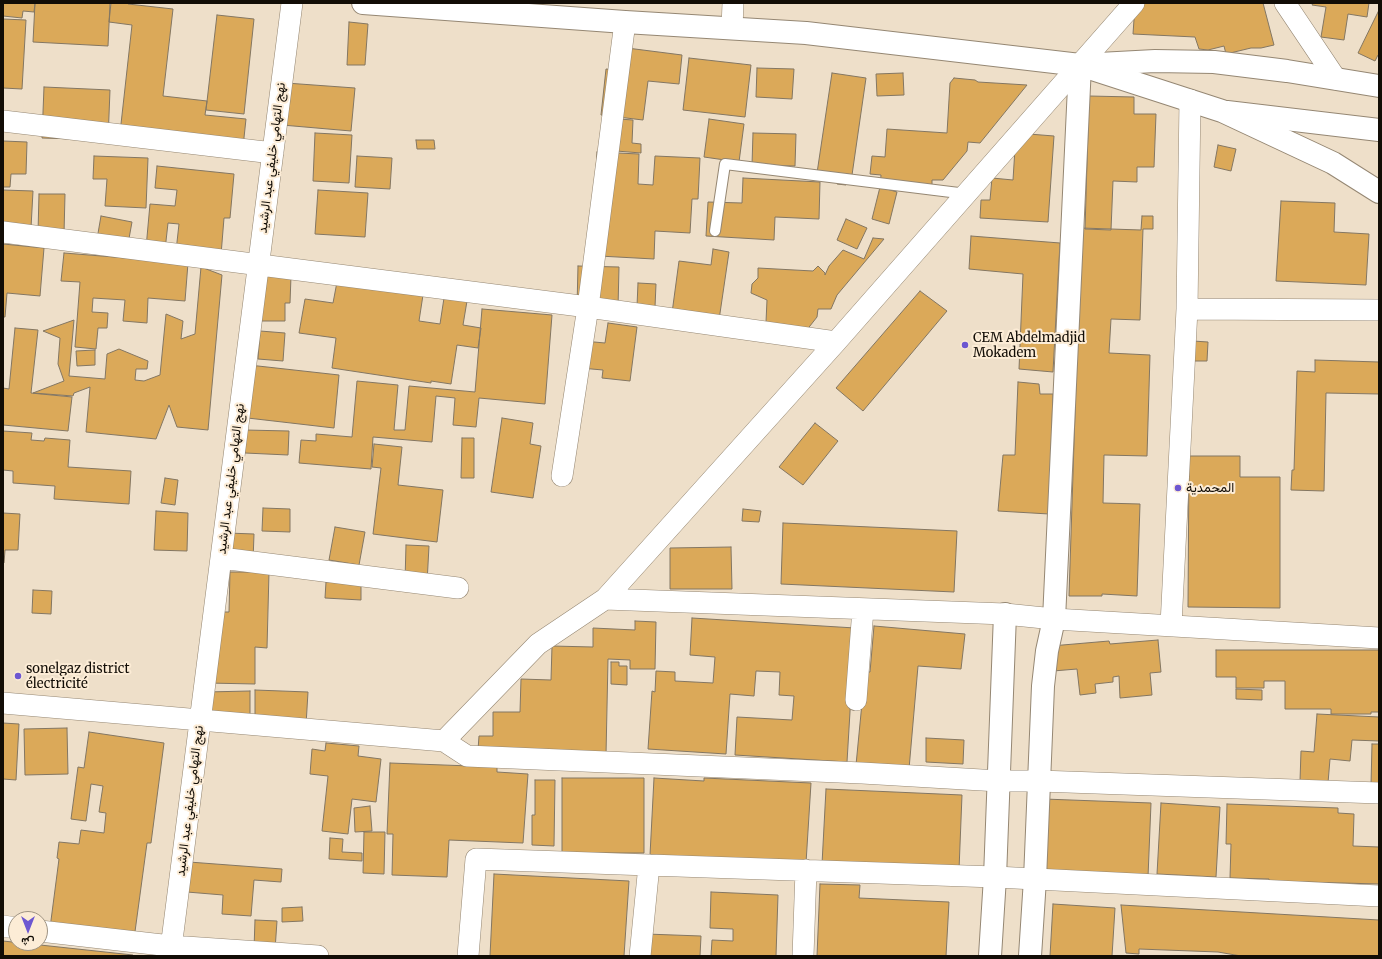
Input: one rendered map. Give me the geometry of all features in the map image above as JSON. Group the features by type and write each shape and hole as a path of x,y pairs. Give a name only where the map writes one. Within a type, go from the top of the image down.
{"street":[{"name":"نهج التهامي خليفي عبد الرشيد","path":"170,951 292,3"},
{"path":"364,3 625,22 806,33 1080,65 1155,61 1214,62 1287,71 1379,86"},
{"path":"732,28 734,3"},
{"path":"444,741 538,644 605,599 836,342 1134,3"},
{"path":"1285,3 1336,79"},
{"path":"562,476 588,307 625,22"},
{"path":"1080,65 1222,111 1333,163 1379,192"},
{"path":"1030,956 1035,879 1043,686 1047,651 1054,619 1080,65"},
{"path":"1171,626 1187,309 1190,100"},
{"path":"1222,111 1379,130"},
{"path":"3,121 273,153"},
{"path":"3,232 588,307 836,342"},
{"path":"1187,309 1379,310"},
{"path":"221,558 458,588"},
{"path":"605,599 1005,614 1054,619 1379,638"},
{"path":"856,700 863,609"},
{"path":"990,956 995,877 1005,614"},
{"path":"3,703 444,741 467,756 862,773 999,781 1039,781 1379,793"},
{"path":"468,956 476,859 995,877 1379,896"},
{"path":"640,956 648,865"},
{"path":"803,956 806,870"},
{"path":"48,931 170,951 318,956"}],"lane":[{"path":"715,231 725,164 967,194"}],"building":[{"path":"3,3 35,3 34,12 23,11 22,18 3,16"},
{"path":"35,3 110,3 108,46 33,42"},
{"path":"111,3 128,3 173,9 163,96 207,101 205,115 246,119 243,147 120,133 132,25 109,22"},
{"path":"1142,3 1263,3 1274,45 1261,48 1251,48 1226,54 1224,46 1208,50 1199,49 1195,37 1133,34 1135,5"},
{"path":"1313,3 1369,3 1367,17 1348,14 1344,40 1321,37 1326,7 1312,5"},
{"path":"1379,10 1379,55 1375,61 1358,53"},
{"path":"217,15 254,19 244,114 206,110"},
{"path":"3,19 26,20 22,89 3,88"},
{"path":"349,22 368,24 365,65 347,65"},
{"path":"627,48 682,55 679,84 648,81 643,120 601,115 606,69 625,71"},
{"path":"689,58 751,65 745,117 683,110"},
{"path":"757,68 794,69 792,99 756,97"},
{"path":"832,73 866,78 852,175 847,174 846,185 837,184 838,177 817,173"},
{"path":"903,73 904,95 877,96 876,74"},
{"path":"954,78 975,80 978,82 1027,85 980,143 968,142 967,151 943,180 932,180 932,191 880,188 881,175 870,174 872,156 885,157 887,129 947,133 950,83"},
{"path":"286,83 355,88 351,131 282,125"},
{"path":"44,87 110,90 108,140 42,138"},
{"path":"1089,96 1134,97 1134,114 1156,114 1154,167 1137,167 1137,182 1113,181 1111,230 1085,229"},
{"path":"605,118 633,120 632,143 641,144 641,153 604,150"},
{"path":"709,119 744,124 739,162 704,157"},
{"path":"315,133 352,135 349,183 313,181"},
{"path":"753,133 796,134 795,166 752,165"},
{"path":"1016,133 1054,136 1048,222 980,218 981,200 990,200 992,178 1013,180"},
{"path":"416,140 434,140 435,149 417,149"},
{"path":"3,141 27,142 26,174 11,174 10,187 3,187"},
{"path":"1218,145 1236,149 1231,171 1214,167"},
{"path":"597,152 639,154 638,184 653,185 655,156 700,158 698,199 692,199 690,233 655,231 654,259 599,256 591,265"},
{"path":"94,156 148,158 146,208 105,206 107,179 93,179"},
{"path":"357,156 392,158 390,189 355,187"},
{"path":"157,166 234,174 230,218 224,218 221,255 176,251 179,224 168,223 165,250 146,248 150,204 175,206 177,190 155,188"},
{"path":"743,178 820,182 819,219 775,217 774,240 706,236 708,202 742,203"},
{"path":"880,187 897,192 889,224 872,219"},
{"path":"3,190 33,191 31,228 3,227"},
{"path":"318,190 368,193 365,237 315,234"},
{"path":"39,194 65,194 64,234 38,233"},
{"path":"1281,201 1335,203 1334,232 1369,234 1366,285 1276,281"},
{"path":"101,216 132,222 128,244 97,239"},
{"path":"1142,216 1153,216 1153,229 1143,229 1140,320 1111,319 1109,353 1150,355 1147,456 1104,455 1103,503 1140,504 1137,596 1102,594 1102,596 1069,596 1081,228 1141,230"},
{"path":"846,219 867,228 857,249 837,240"},
{"path":"971,236 1060,243 1053,372 1019,369 1023,274 969,269"},
{"path":"873,238 884,239 837,295 831,309 818,309 817,317 806,331 766,322 767,300 751,293 752,284 758,278 758,268 813,271 818,266 825,273 825,275 829,266 843,250 864,259"},
{"path":"3,244 44,248 40,296 7,293 5,317 3,317"},
{"path":"713,249 729,252 719,320 672,313 679,261 711,265"},
{"path":"64,253 188,263 185,301 148,298 147,323 123,321 125,300 93,298 92,312 108,313 107,328 98,328 96,349 75,347 80,282 61,281"},
{"path":"578,266 619,267 618,308 577,307"},
{"path":"201,267 222,275 208,430 177,427 169,405 156,439 86,432 90,387 74,393 73,396 33,393 64,381 58,364 60,338 43,331 74,320 69,376 105,379 107,354 119,349 148,361 147,369 136,369 135,380 144,381 160,375 166,314 183,321 181,339 195,334"},
{"path":"265,275 291,276 290,303 285,303 285,321 252,321"},
{"path":"337,282 423,295 419,321 440,324 444,298 467,301 463,325 481,328 478,348 457,345 451,384 431,381 431,383 332,368 336,338 299,333 305,299 333,303"},
{"path":"638,283 656,284 655,307 637,306"},
{"path":"920,291 947,311 863,411 836,388"},
{"path":"482,309 552,315 545,404 479,398 476,427 453,425 455,398 436,396 432,442 373,437 371,469 299,463 301,440 316,441 316,434 352,437 357,381 398,385 394,430 405,430 409,386 475,392"},
{"path":"608,323 637,327 630,381 602,378 603,370 569,367 573,340 605,343"},
{"path":"15,328 38,330 31,393 72,397 68,431 3,425 3,388 9,389"},
{"path":"260,331 285,333 283,361 258,359"},
{"path":"1193,341 1208,342 1207,361 1192,361"},
{"path":"95,350 95,365 77,366 76,351"},
{"path":"1315,360 1379,362 1379,394 1326,393 1324,491 1291,490 1292,470 1294,470 1297,371 1315,372"},
{"path":"249,365 339,375 334,428 239,417"},
{"path":"1018,382 1039,384 1040,394 1053,394 1049,514 998,511 1003,455 1015,455"},
{"path":"502,418 533,423 530,444 541,446 533,498 491,492"},
{"path":"815,423 838,441 803,485 779,467"},
{"path":"245,430 289,431 288,455 245,453"},
{"path":"3,431 32,433 31,440 44,441 45,438 70,440 68,467 131,471 129,504 54,499 55,486 13,483 13,471 3,470"},
{"path":"462,438 474,438 474,478 461,478"},
{"path":"374,444 402,447 398,485 443,490 437,542 373,534 381,468 372,467"},
{"path":"1189,456 1240,456 1240,477 1280,477 1280,608 1188,607"},
{"path":"165,478 178,480 175,505 161,503"},
{"path":"263,508 290,509 290,532 262,531"},
{"path":"743,509 761,511 759,522 742,521"},
{"path":"156,511 188,513 187,551 154,550"},
{"path":"3,513 20,514 18,550 5,550 4,563 3,563"},
{"path":"783,523 957,531 954,592 781,584"},
{"path":"335,527 365,532 359,565 329,560"},
{"path":"228,533 254,534 253,561 226,560"},
{"path":"406,545 429,546 427,583 405,581"},
{"path":"731,547 732,589 670,589 670,548"},
{"path":"230,572 269,572 267,648 255,647 255,684 207,683 209,612 229,612"},
{"path":"326,582 361,584 361,600 325,598"},
{"path":"33,590 52,591 51,614 32,613"},
{"path":"692,618 855,628 847,762 735,755 737,717 792,720 794,696 779,695 780,672 756,671 754,696 730,694 726,754 648,749 652,691 655,692 656,671 675,672 675,681 713,683 715,657 690,655"},
{"path":"635,621 656,622 655,669 630,669 630,660 608,659 606,755 478,750 479,736 493,736 493,712 520,712 521,679 551,680 552,646 593,647 593,628 635,630"},
{"path":"874,626 965,634 961,669 918,666 909,769 856,765 865,672 870,672"},
{"path":"1158,640 1161,672 1150,673 1152,695 1120,698 1119,676 1113,677 1113,682 1095,684 1096,693 1080,695 1077,669 1053,671 1051,646 1109,641 1110,644"},
{"path":"1216,650 1379,650 1379,712 1371,712 1371,714 1331,714 1331,709 1285,709 1285,681 1264,681 1264,688 1236,688 1236,677 1216,677"},
{"path":"611,662 619,662 619,666 627,666 627,685 611,684"},
{"path":"1236,689 1262,690 1262,700 1236,699"},
{"path":"255,690 308,692 306,725 255,723"},
{"path":"250,691 250,715 206,716 206,692"},
{"path":"1317,714 1379,717 1379,741 1352,740 1350,761 1330,759 1328,783 1300,781 1301,751 1314,752"},
{"path":"3,723 19,724 16,780 3,779"},
{"path":"67,728 68,774 25,775 24,729"},
{"path":"89,732 164,743 151,843 147,843 134,939 50,928 59,859 57,858 59,842 79,844 81,830 104,833 106,813 99,812 103,786 91,784 86,821 71,819 78,767 84,768"},
{"path":"926,738 964,740 963,764 926,762"},
{"path":"326,743 359,746 358,756 381,759 376,802 352,799 348,834 322,831 328,776 310,774 312,749 325,751"},
{"path":"1372,744 1379,744 1379,785 1371,785"},
{"path":"390,763 497,767 497,772 528,774 523,843 449,840 447,877 392,875 393,834 387,834"},
{"path":"562,778 644,778 644,853 562,853"},
{"path":"654,778 704,781 704,778 811,783 806,863 650,855"},
{"path":"535,780 555,780 554,846 532,845 532,815 535,815"},
{"path":"826,789 962,795 959,870 822,864"},
{"path":"1044,799 1151,803 1148,877 1042,872"},
{"path":"1161,803 1220,807 1216,877 1157,874"},
{"path":"1227,804 1338,808 1338,813 1354,814 1353,846 1379,847 1379,884 1269,881 1269,879 1230,878 1231,844 1226,844"},
{"path":"370,806 372,831 355,832 354,808"},
{"path":"364,832 385,832 384,874 363,873"},
{"path":"330,838 343,839 342,852 362,853 362,861 329,859"},
{"path":"189,862 282,869 281,882 254,880 251,916 222,914 223,895 187,892"},
{"path":"494,874 629,881 624,956 490,956"},
{"path":"820,884 860,885 859,898 949,902 946,956 817,956"},
{"path":"711,892 778,895 776,956 711,956 712,940 733,941 733,929 710,928"},
{"path":"1053,904 1115,908 1112,956 1050,956"},
{"path":"1121,905 1379,920 1379,956 1241,956 1218,952 1139,949 1139,954 1126,953"},
{"path":"302,907 303,921 282,922 282,908"},
{"path":"255,920 277,921 275,950 254,949"},
{"path":"646,934 701,936 700,956 646,956"},
{"path":"3,941 8,942 8,951 48,951 48,946 133,955 133,956 3,956"}],"place":[{"name":"CEM Abdelmadjid Mokadem","path":"965,345"},
{"name":"المحمدية","path":"1178,488"},
{"name":"sonelgaz district électricité","path":"18,676"}]}
